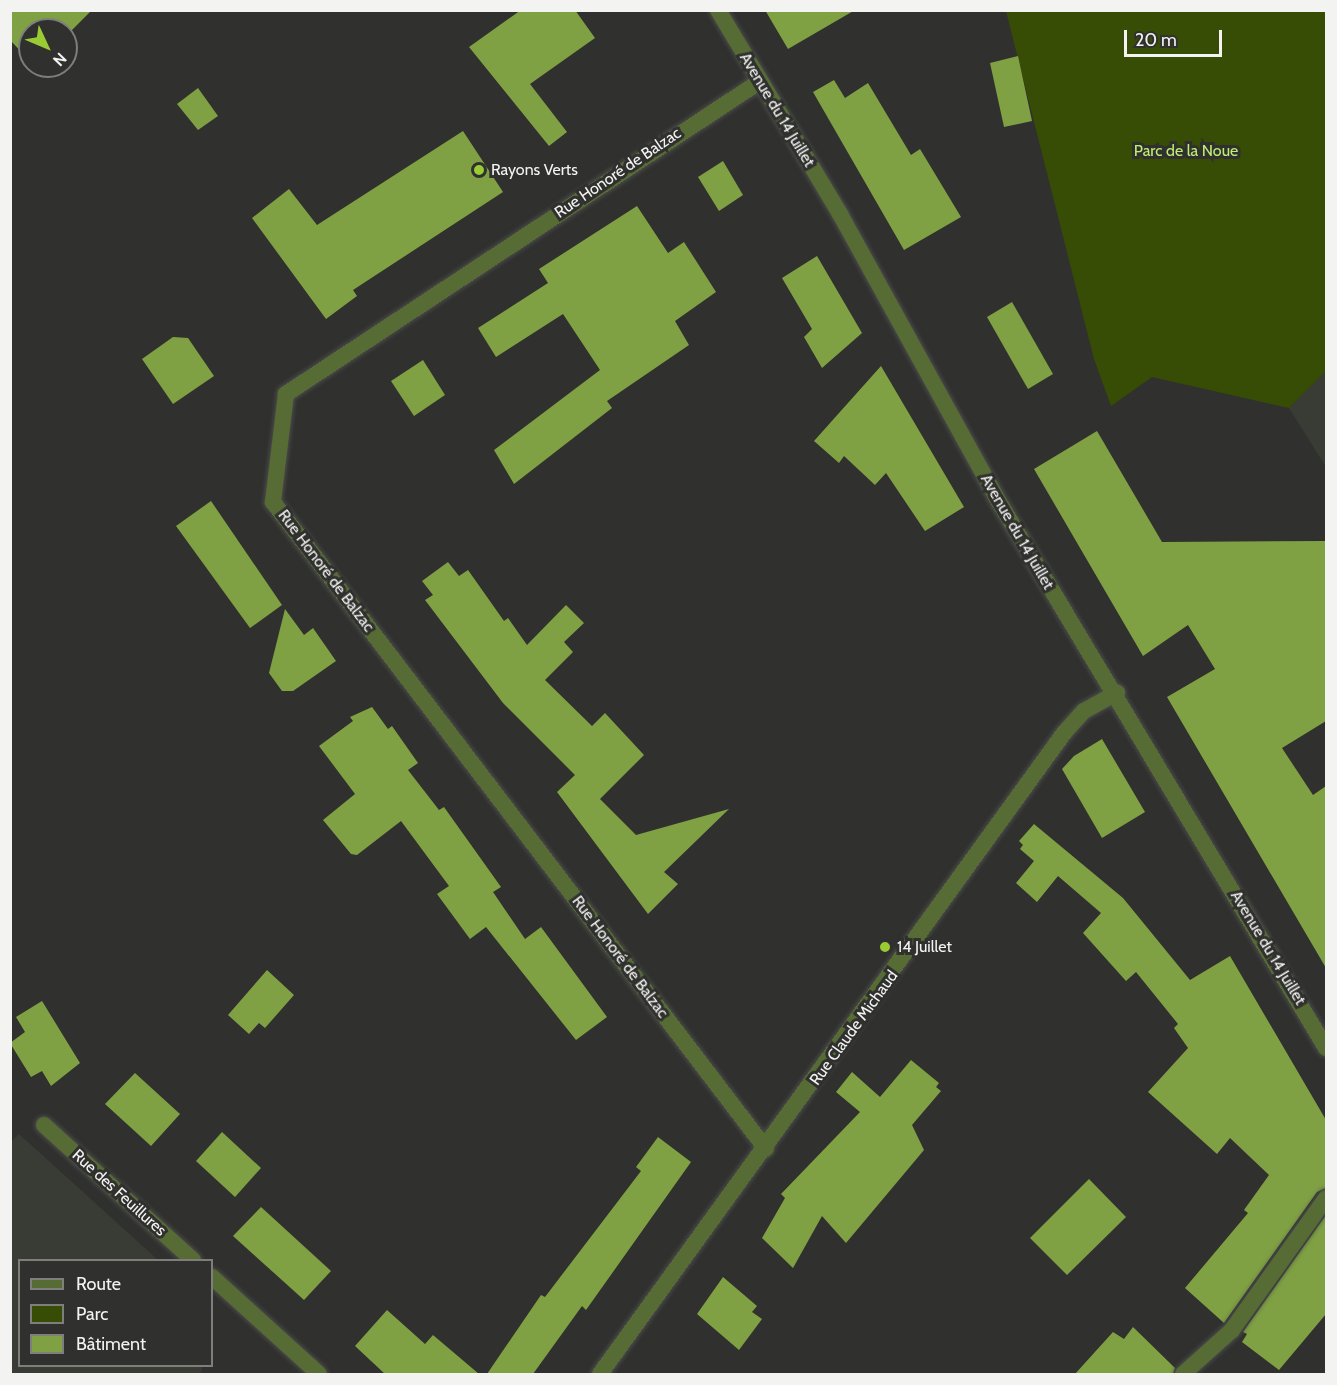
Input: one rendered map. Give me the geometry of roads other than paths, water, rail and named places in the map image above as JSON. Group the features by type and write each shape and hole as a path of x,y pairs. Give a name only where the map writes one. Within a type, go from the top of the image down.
{"street":[{"name":"Avenue du 14 Juillet","path":"718,10 759,82 840,213 996,497 1117,693 1326,1048"},
{"name":"Rue Honoré de Balzac","path":"759,82 286,394 273,502 766,1149"},
{"name":"Rue Claude Michaud","path":"600,1374 766,1149 1064,733 1084,711 1117,693"},
{"name":"Rue des Feuillures","path":"44,1125 192,1259"},
{"path":"1183,1374 1232,1330 1326,1198"},
{"path":"213,1278 319,1374"}],"place":[{"name":"Rayons Verts","path":"479,170"},
{"name":"14 Juillet","path":"885,947"}],"park label":[{"name":"Parc de la Noue","path":"1186,151"}]}
